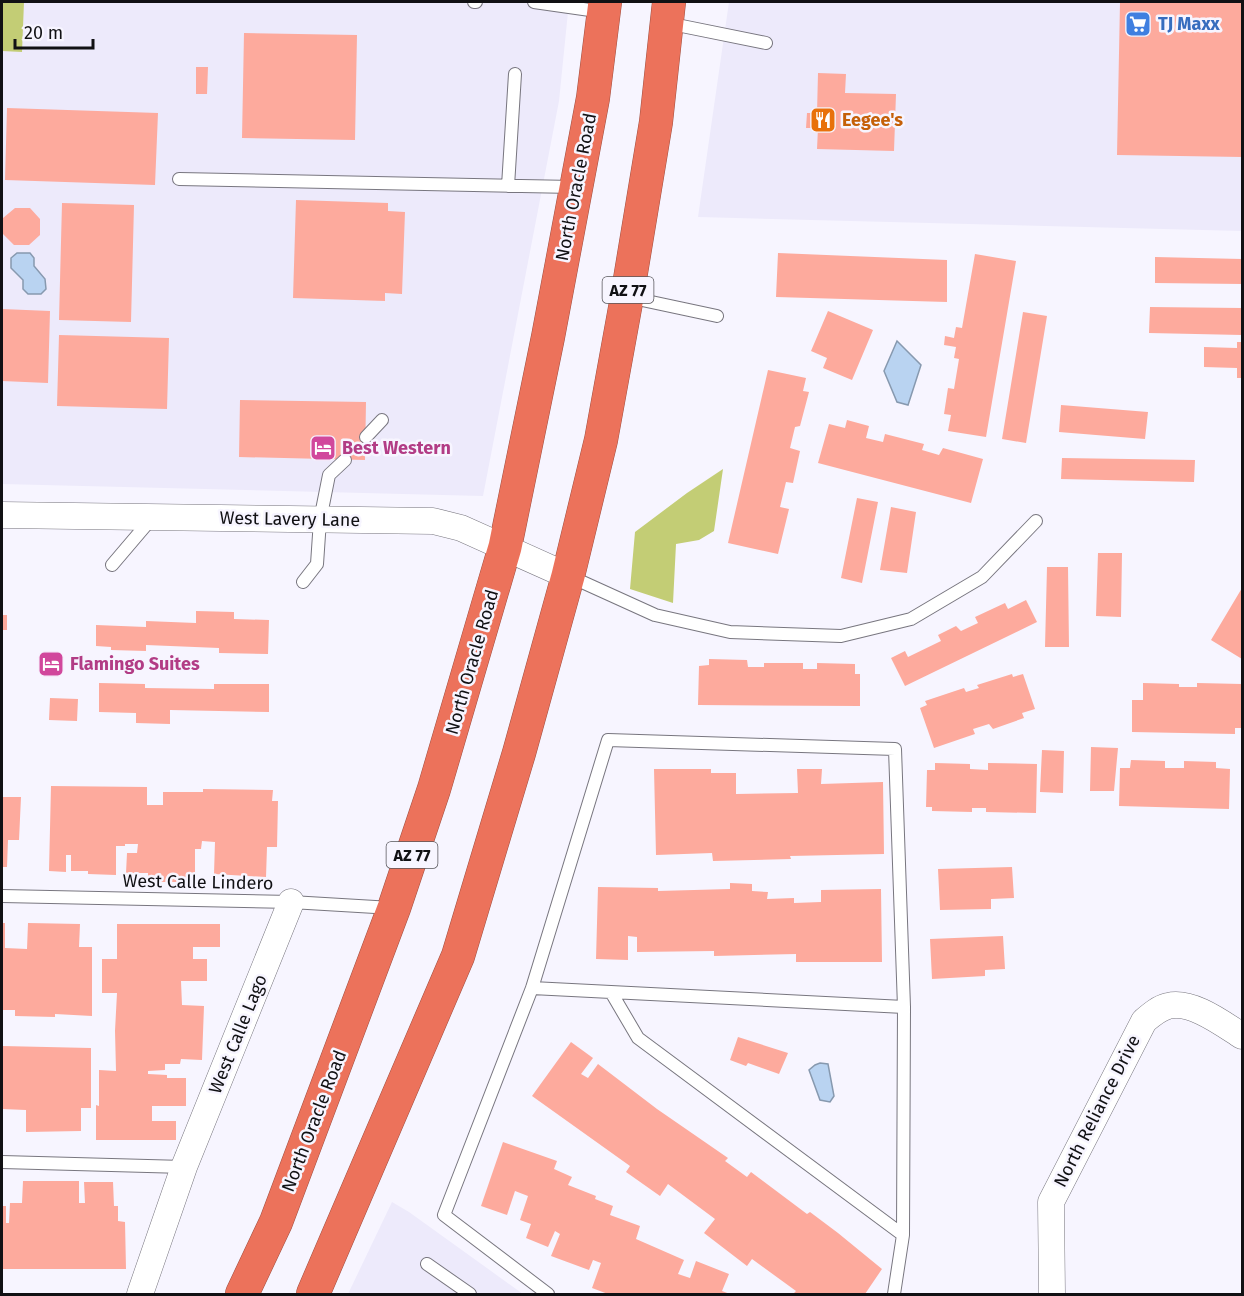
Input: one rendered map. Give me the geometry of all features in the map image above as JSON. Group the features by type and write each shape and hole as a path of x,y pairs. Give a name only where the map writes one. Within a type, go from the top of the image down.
{"highway":[{"name":"North Oracle Road","path":"242,1294 276,1222 393,908 434,789 505,547 548,337 592,98 605,7"},
{"name":"AZ 77","path":"313,1294 458,956 519,753 568,576 601,440 656,122 668,12"}],"street":[{"name":"West Lavery Lane","path":"2,515 433,521 461,528 568,576"},
{"name":"West Calle Lago","path":"140,1294 184,1167 291,902"},
{"name":"North Reliance Drive","path":"1052,1294 1051,1202 1144,1021 1155,1012 1168,1006 1182,1005 1195,1008 1242,1036"}],"lane":[{"path":"534,2 605,7"},
{"path":"668,12 766,43"},
{"path":"508,186 515,74"},
{"path":"179,179 575,187"},
{"path":"627,297 717,316"},
{"path":"366,437 382,420"},
{"path":"303,582 317,564 320,520 329,475 345,460"},
{"path":"112,565 153,517"},
{"path":"568,576 666,618 730,632 841,636 911,619 982,577 1036,521"},
{"path":"549,1294 444,1215 532,988 608,740 895,748 904,1007 903,1235 894,1294"},
{"name":"West Calle Lindero","path":"2,896 291,902 393,908"},
{"path":"532,988 904,1007"},
{"path":"611,992 638,1038 903,1235"},
{"path":"2,1162 184,1167"},
{"path":"427,1264 470,1294"}],"shaded area":[{"path":"2,2 569,2 559,101 483,496 2,484"},
{"path":"729,2 1242,2 1242,231 698,217"},
{"path":"392,1202 409,1212 523,1294 348,1294"}],"green space":[{"path":"2,2 24,2 22,52 2,51"},
{"path":"723,469 714,531 699,540 676,544 673,603 630,589 635,532"}],"water":[{"path":"17,253 30,253 34,258 34,266 45,279 46,289 41,294 28,294 23,289 23,280 11,268 11,258"},
{"path":"897,341 921,365 908,405 897,402 884,371"},
{"path":"820,1063 828,1064 834,1096 830,1102 820,1100 809,1070"}],"building":[{"path":"1120,2 1242,2 1242,157 1117,155"},
{"path":"244,33 357,35 355,140 242,138"},
{"path":"196,67 208,67 207,94 196,94"},
{"path":"818,73 846,74 845,93 896,94 894,151 817,149 818,128 806,128 807,113 817,113"},
{"path":"7,108 158,113 155,185 5,180"},
{"path":"296,200 388,203 388,211 405,212 402,294 385,293 385,301 293,298"},
{"path":"62,203 134,205 131,322 59,320"},
{"path":"15,208 30,208 40,219 40,235 29,245 14,245 3,234 3,218"},
{"path":"778,253 947,260 947,302 776,297"},
{"path":"975,254 1016,261 986,437 948,431 951,415 944,414 948,388 954,389 959,359 954,358 956,347 944,345 945,336 954,338 956,327 962,328"},
{"path":"1155,257 1242,259 1242,284 1155,283"},
{"path":"1150,307 1242,308 1242,335 1149,333"},
{"path":"2,309 50,311 48,383 2,381"},
{"path":"828,311 873,330 852,380 823,368 827,358 811,351"},
{"path":"1023,312 1047,316 1026,443 1002,439"},
{"path":"59,335 169,338 167,409 57,406"},
{"path":"1237,342 1242,342 1242,378 1237,378 1237,368 1204,367 1204,347 1237,348"},
{"path":"768,370 806,378 803,391 809,392 800,426 795,427 790,448 800,451 793,483 786,482 780,507 789,509 778,554 728,543"},
{"path":"240,400 366,402 365,460 239,457"},
{"path":"1061,405 1148,412 1145,439 1059,432"},
{"path":"847,420 869,426 866,438 883,442 885,434 924,444 922,450 939,455 943,448 983,459 971,503 818,463 829,424 845,428"},
{"path":"1062,458 1195,460 1194,482 1061,479"},
{"path":"857,498 878,502 862,583 841,578"},
{"path":"891,507 916,512 907,573 880,570"},
{"path":"1098,553 1122,553 1121,617 1096,616"},
{"path":"1047,567 1068,567 1069,647 1045,647"},
{"path":"1242,588 1242,659 1211,640"},
{"path":"1026,600 1037,622 905,686 891,658 905,651 908,657 941,641 938,635 956,626 961,631 978,623 975,617 1005,603 1008,609"},
{"path":"196,611 234,612 234,619 269,620 268,654 219,653 219,648 146,645 146,651 111,650 111,647 96,646 96,625 146,627 146,621 196,623"},
{"path":"2,615 7,615 7,630 2,630"},
{"path":"709,659 747,660 748,667 764,667 764,663 803,663 803,669 817,669 817,663 855,664 855,674 860,674 860,706 698,705 699,666 709,665"},
{"path":"1012,674 1013,677 1023,674 1035,709 1022,713 1024,718 993,729 989,724 973,729 975,734 934,748 920,708 927,705 925,701 964,688 966,692 979,688 977,685"},
{"path":"99,683 145,684 145,688 214,689 214,684 269,684 269,712 170,710 170,724 136,723 136,713 99,712"},
{"path":"1143,683 1179,684 1179,687 1197,687 1197,683 1242,684 1241,728 1235,728 1235,734 1132,732 1132,700 1143,700"},
{"path":"50,698 78,699 77,721 49,720"},
{"path":"1091,747 1118,748 1114,791 1090,791"},
{"path":"1042,750 1064,751 1063,793 1040,792"},
{"path":"1131,760 1165,761 1165,768 1184,768 1184,761 1216,762 1216,768 1230,769 1229,809 1119,806 1120,768 1130,768"},
{"path":"935,763 970,764 970,769 988,770 988,763 1037,764 1036,813 986,812 986,808 972,808 972,812 932,811 932,807 926,807 927,770 935,770"},
{"path":"654,769 711,769 711,773 736,773 736,794 798,793 797,769 822,769 821,784 883,782 884,854 790,856 791,859 713,861 712,853 656,855"},
{"path":"51,786 147,787 147,805 163,805 163,792 203,792 203,789 273,790 272,801 278,801 277,847 267,847 266,877 214,874 215,842 202,841 201,849 195,849 195,882 162,882 148,880 148,873 126,873 127,853 137,853 138,844 116,846 116,875 71,871 71,855 66,855 66,872 49,871"},
{"path":"2,797 21,797 19,840 8,840 7,867 2,867"},
{"path":"1012,867 1014,898 991,899 991,909 940,910 938,869"},
{"path":"730,883 752,884 752,891 768,892 767,899 794,898 794,903 821,902 821,890 881,889 882,962 796,962 796,954 714,956 714,951 637,952 637,937 628,936 628,960 596,959 598,887 658,888 658,891 730,889"},
{"path":"2,923 5,923 5,948 27,949 28,923 80,924 79,947 92,947 92,1016 55,1014 55,1017 15,1016 15,1010 2,1010"},
{"path":"117,924 220,924 220,947 193,947 193,959 207,959 207,981 181,981 182,1005 204,1006 202,1060 181,1059 180,1064 165,1064 165,1070 148,1071 148,1074 167,1075 167,1078 186,1078 186,1106 152,1106 152,1121 176,1121 176,1140 96,1140 99,1070 116,1071 117,993 102,993 102,959 117,959"},
{"path":"1003,936 1005,969 985,970 985,976 932,979 930,939"},
{"path":"738,1037 788,1053 779,1074 748,1063 746,1066 730,1060"},
{"path":"571,1042 593,1058 581,1074 588,1078 598,1064 657,1109 728,1158 725,1161 747,1177 751,1172 807,1214 810,1212 882,1269 865,1294 793,1294 796,1291 752,1259 747,1266 704,1233 715,1219 668,1184 660,1196 626,1172 630,1166 532,1096"},
{"path":"2,1046 91,1048 91,1108 81,1108 81,1131 26,1132 26,1110 2,1109"},
{"path":"503,1142 557,1161 554,1169 572,1177 568,1185 596,1196 595,1199 613,1206 610,1215 640,1226 636,1239 684,1260 678,1274 690,1278 696,1261 729,1274 722,1291 730,1294 608,1294 592,1288 601,1263 593,1260 589,1270 551,1256 560,1234 555,1231 548,1247 526,1238 531,1224 520,1220 528,1196 515,1191 507,1215 481,1206"},
{"path":"23,1181 79,1181 79,1203 85,1203 84,1182 113,1182 114,1206 118,1206 118,1221 125,1222 126,1269 2,1269 2,1206 6,1206 6,1223 9,1223 10,1203 22,1203"}],"place":[{"name":"TJ Maxx","path":"1138,24"},
{"name":"Eegee's","path":"823,120"},
{"name":"Best Western","path":"323,448"},
{"name":"Flamingo Suites","path":"51,664"}]}
